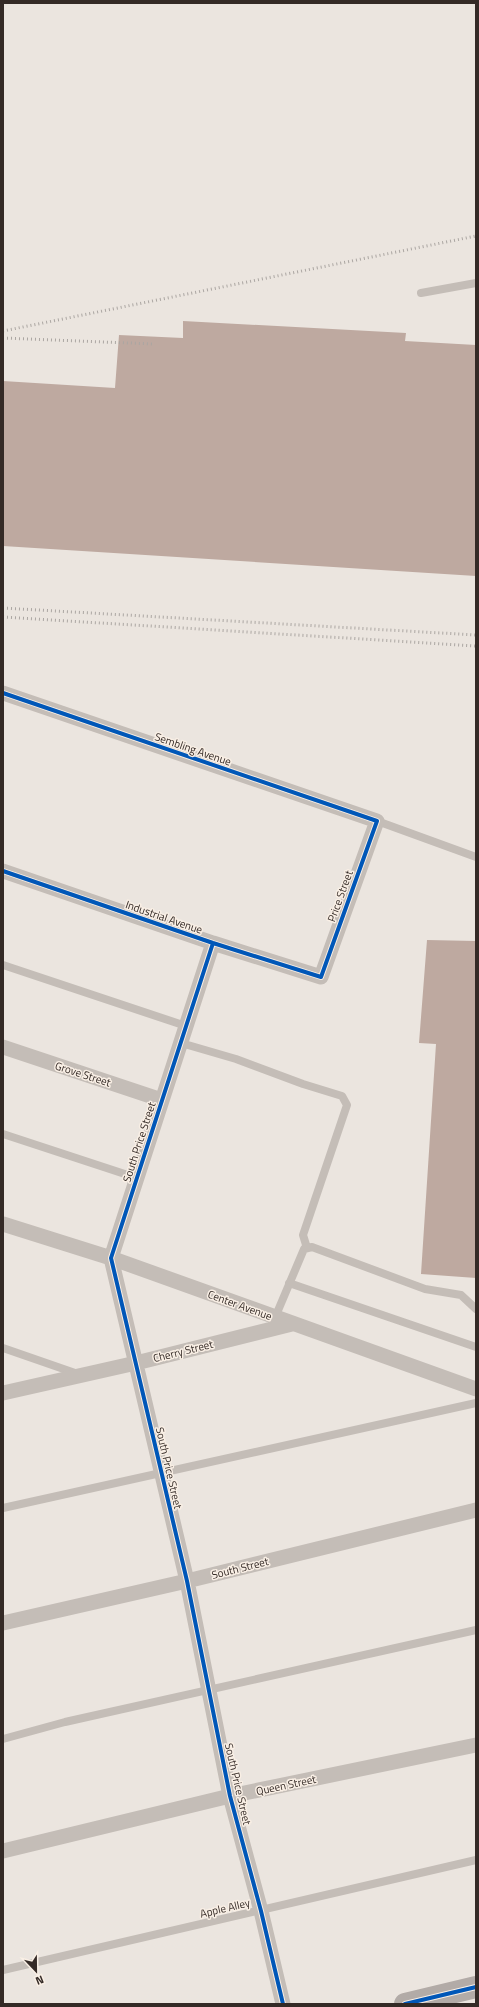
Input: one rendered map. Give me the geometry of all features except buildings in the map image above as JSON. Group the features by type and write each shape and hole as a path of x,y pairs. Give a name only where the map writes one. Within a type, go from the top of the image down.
{"main road":[{"path":"405,2004 476,1987"}],"street":[{"name":"Sembling Avenue","path":"3,693 376,821"},
{"name":"Price Street","path":"321,977 376,821"},
{"name":"Industrial Avenue","path":"3,871 213,943 321,977"},
{"name":"South Price Street","path":"213,943 111,1258 187,1581 230,1796 261,1911 283,2004"},
{"name":"Grove Street","path":"3,1047 162,1100"},
{"name":"Center Avenue","path":"3,1224 111,1258 273,1323 292,1324 476,1389"},
{"name":"Cherry Street","path":"3,1393 136,1363 273,1323"},
{"name":"South Street","path":"3,1623 187,1581 476,1510"},
{"name":"Queen Street","path":"3,1851 230,1796 476,1745"}],"lane":[{"path":"421,293 476,283"},
{"path":"376,821 476,857"},
{"path":"3,965 186,1026"},
{"path":"181,1042 236,1059 303,1084 342,1096 347,1105 303,1235 307,1248"},
{"path":"3,1134 137,1178"},
{"path":"273,1323 304,1249 312,1247 425,1289 461,1295 476,1309"},
{"path":"289,1283 476,1347"},
{"path":"3,1348 81,1376"},
{"path":"3,1508 476,1402"},
{"path":"3,1739 65,1722 476,1630"},
{"name":"Apple Alley","path":"3,1970 476,1860"}],"railway":[{"path":"3,331 476,236"},
{"path":"3,338 154,344"},
{"path":"3,608 476,635"},
{"path":"3,617 476,646"}],"cycle path":[{"path":"3,693 377,821 321,977 213,943 3,871"},
{"path":"213,943 111,1258 187,1581 230,1796 261,1911 283,2004"},
{"path":"405,2004 476,1987"}]}
